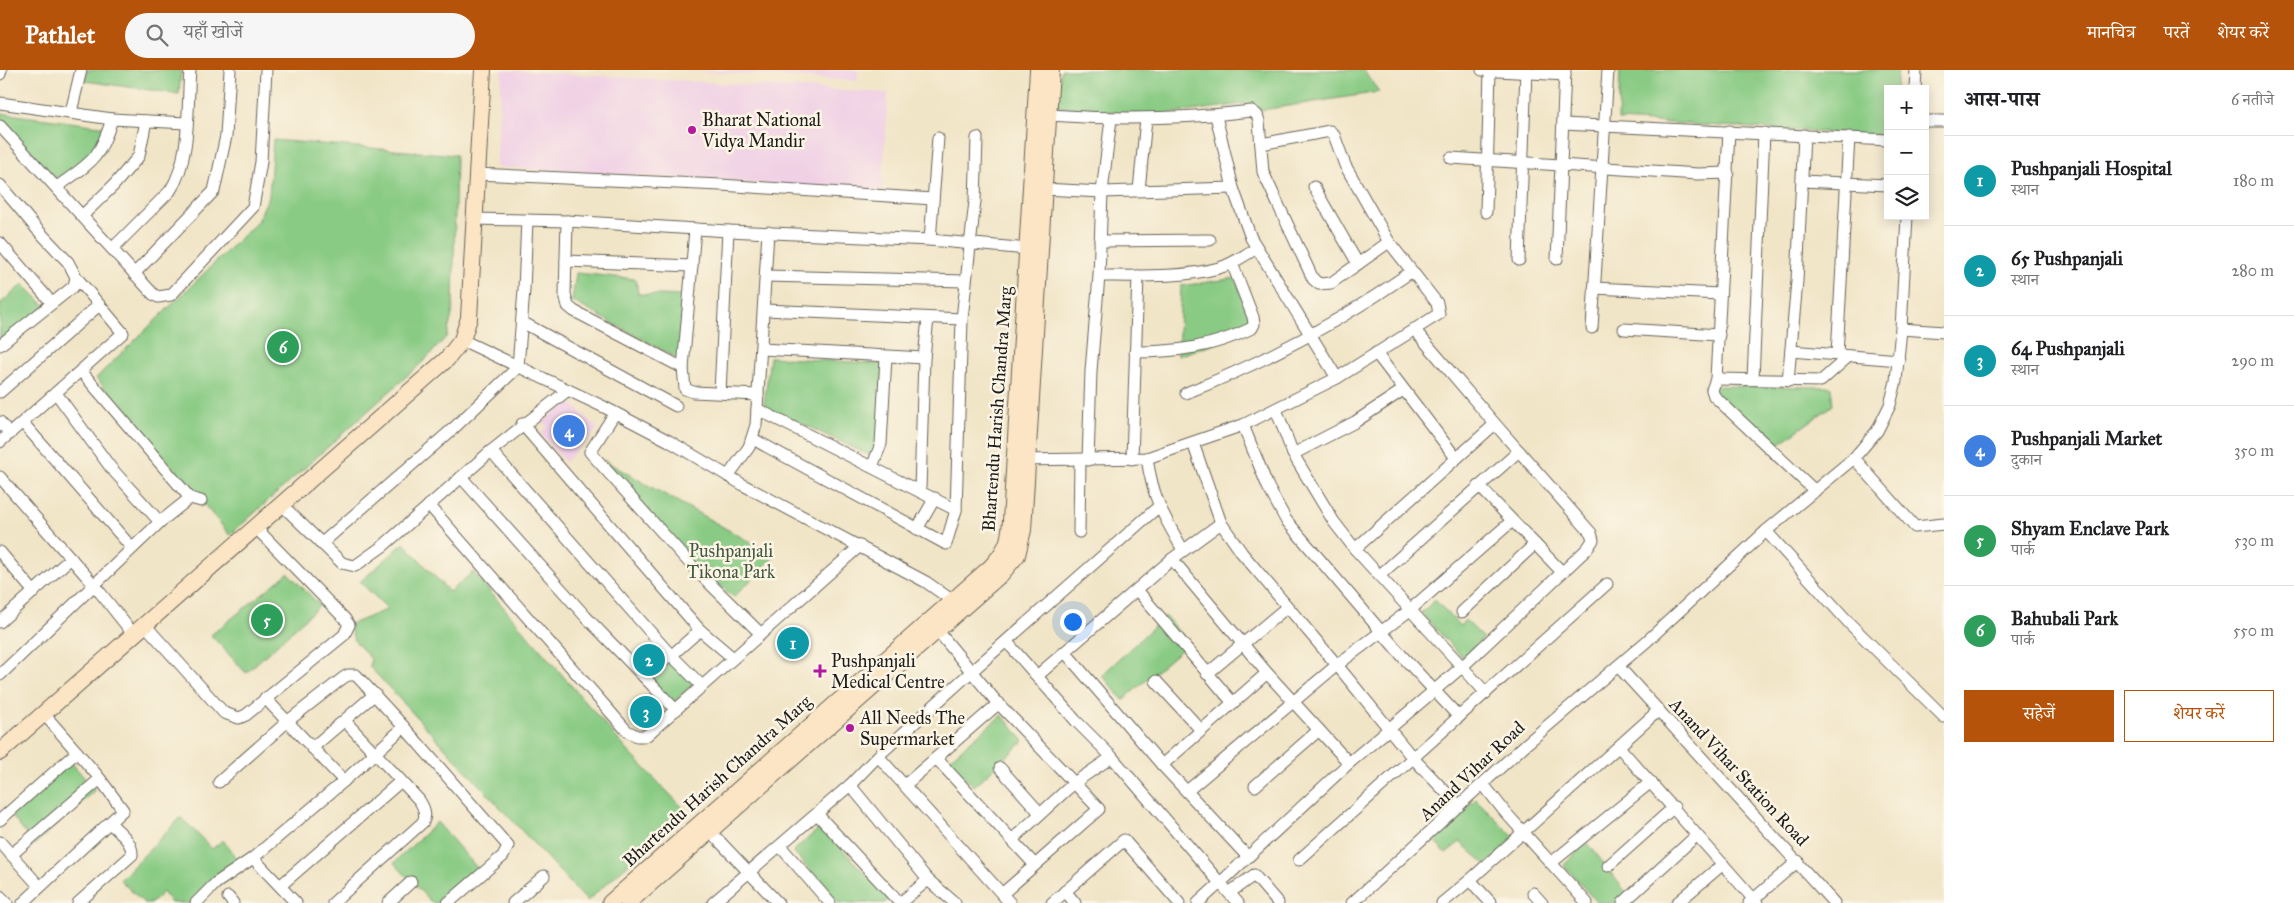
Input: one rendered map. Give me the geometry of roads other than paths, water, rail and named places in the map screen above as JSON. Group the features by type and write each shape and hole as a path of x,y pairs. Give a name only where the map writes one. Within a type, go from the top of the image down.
{"main road":[{"path":"0,752 447,359 462,340 469,318 482,70"},
{"name":"Bhartendu Harish Chandra Marg","path":"610,903 705,826 937,630 1001,574 1017,554 1023,530 1021,460 1028,249 1038,70"},
{"name":"Bhartendu Harish Chandra Marg","path":"628,903 705,826 1004,553 1010,533 1021,460 1051,70"}],"street":[{"path":"0,74 1,70"},
{"path":"68,70 80,71 71,112"},
{"path":"112,248 170,192 176,183 183,156 190,70"},
{"path":"134,274 214,191 226,136 230,70"},
{"path":"0,126 153,294 158,297 171,295 253,207 261,162 266,70"},
{"path":"1486,212 1489,159 1486,70 1565,72 1557,259"},
{"path":"1592,328 1608,70"},
{"path":"1915,85 1916,70"},
{"path":"1519,260 1526,71"},
{"path":"0,103 112,119 186,124"},
{"path":"1048,114 1111,119 1146,119 1216,116 1252,112 1257,115 1259,121 1263,172 1313,278 1318,284 1331,283 1389,242"},
{"path":"1216,116 1233,188 1246,226 1309,335 1337,378"},
{"path":"57,187 94,160 104,142 112,119"},
{"path":"1078,532 1099,276 1102,192 1111,119"},
{"path":"1139,190 1146,119"},
{"path":"1929,120 1944,121"},
{"path":"83,215 114,185 139,156 146,121"},
{"path":"1563,124 1884,140"},
{"path":"1021,460 1147,458 1193,443 1243,425 1337,378 1439,314 1440,309 1389,242 1345,165 1334,136 1330,131 1261,144"},
{"path":"1729,131 1719,335 1716,379 1712,390 1714,396 1815,491"},
{"path":"1753,379 1764,133"},
{"path":"1788,381 1804,135"},
{"path":"1716,379 1821,381 1843,356 1849,137"},
{"path":"930,240 938,138"},
{"path":"753,439 917,530 946,544 956,510 962,319 965,281 971,244 977,138"},
{"path":"1451,158 1698,174 1728,173"},
{"path":"476,174 721,185 933,199"},
{"path":"1802,181 1884,185"},
{"path":"0,185 68,262 76,277 123,333 0,442"},
{"path":"1314,187 1358,264"},
{"path":"1043,189 1102,192 1233,188"},
{"path":"474,219 567,221 728,231 930,240 1028,249"},
{"path":"321,544 455,427 518,367 527,220"},
{"name":"Anand Vihar Road","path":"1352,903 1525,745 1618,666 1766,531 1854,458 1877,431 1885,418 1894,391 1899,360 1907,220"},
{"path":"567,221 565,294 568,306 574,311 683,368"},
{"path":"695,229 683,368 685,389 693,392 758,395"},
{"path":"720,392 728,231"},
{"path":"728,476 753,439 762,349 768,232"},
{"path":"1100,241 1210,240"},
{"path":"0,243 51,302"},
{"path":"1099,276 1138,276 1194,272 1232,263 1257,248"},
{"path":"566,261 692,266"},
{"path":"1135,352 1175,352 1194,348 1252,328 1254,324 1253,317 1232,263"},
{"path":"1186,393 1250,367 1376,296 1411,272"},
{"path":"766,276 965,281"},
{"path":"1132,459 1138,276"},
{"path":"0,344 51,302 74,286 76,277"},
{"path":"1594,288 1720,294"},
{"path":"0,392 99,305"},
{"path":"764,310 962,319"},
{"path":"920,491 924,358 928,318"},
{"path":"522,322 676,406"},
{"path":"1198,903 1349,763 1463,666 1593,540 1591,533 1494,424 1414,329"},
{"path":"1624,329 1719,335"},
{"path":"1901,329 1944,332"},
{"path":"462,340 616,413 728,476 926,582 953,600"},
{"path":"762,349 924,358"},
{"path":"1791,351 1899,360"},
{"path":"1376,353 1456,458"},
{"path":"872,467 882,444 886,356"},
{"path":"0,675 160,522 195,499 81,371"},
{"path":"282,505 342,564 355,566 383,546 522,424 568,390"},
{"path":"1294,454 1355,422 1403,390"},
{"path":"56,393 112,468 160,522"},
{"path":"757,409 956,510"},
{"path":"1276,409 1294,454 1323,506 1355,549 1486,692"},
{"path":"616,413 590,452 694,568 761,634"},
{"path":"0,422 10,434"},
{"path":"23,423 132,548"},
{"path":"522,424 700,630 734,658"},
{"path":"1355,549 1494,424"},
{"path":"1243,425 1264,479 1286,520 1381,632 1459,717"},
{"path":"1193,443 1221,523 1242,553 1287,608 1338,665 1412,758 1459,806"},
{"path":"491,451 671,655 702,686"},
{"path":"1380,575 1519,451"},
{"path":"1147,458 1150,482 1158,507 1183,550"},
{"path":"1854,458 1915,527 1944,524"},
{"path":"0,477 95,586 224,713 239,718 246,715 344,635 349,625 256,528"},
{"path":"461,477 586,617 676,710"},
{"path":"1479,486 1562,572"},
{"path":"917,530 935,498"},
{"path":"429,505 627,730 637,736 646,736 860,546"},
{"path":"713,903 850,785 878,756 971,672 1158,507"},
{"path":"1187,791 1295,703 1338,665 1410,610 1512,521"},
{"path":"1037,676 1172,559 1221,523"},
{"path":"1766,531 1850,624 1944,717"},
{"path":"1462,612 1535,544"},
{"path":"0,552 34,592"},
{"path":"0,622 71,558"},
{"path":"1172,559 1267,673 1349,763"},
{"path":"1299,860 1607,584"},
{"path":"1137,590 1233,703"},
{"path":"1207,674 1287,608"},
{"path":"644,677 700,630"},
{"path":"937,630 999,703 1099,809 1002,894"},
{"path":"1007,642 1112,758 1238,903"},
{"path":"1065,652 1162,765 1248,856"},
{"name":"Anand Vihar Station Road","path":"1618,666 1834,903"},
{"path":"1162,765 1267,673"},
{"path":"219,782 288,721 348,675 356,675 404,726 508,846 504,856 448,903"},
{"path":"1156,681 1201,730"},
{"path":"312,748 375,694"},
{"path":"265,698 344,782"},
{"path":"905,785 999,703"},
{"path":"1442,903 1524,834 1659,710"},
{"path":"23,903 121,814 122,806 44,714"},
{"path":"333,903 426,818 423,805 376,752 345,721"},
{"path":"196,903 216,883 253,858 344,782 404,726"},
{"path":"1255,786 1319,730"},
{"path":"1619,747 1674,807 1753,902 1798,862"},
{"path":"0,820 77,752"},
{"path":"878,756 1010,903"},
{"path":"936,758 1035,865"},
{"path":"1013,840 1040,813 1074,784 1112,758"},
{"path":"1000,768 1040,813"},
{"path":"11,855 100,779"},
{"path":"280,886 401,781"},
{"path":"1551,863 1651,782"},
{"path":"1483,784 1524,834 1587,903"},
{"path":"850,785 928,880 955,903"},
{"path":"1608,866 1674,807"},
{"path":"817,814 900,903 928,880"},
{"path":"78,903 132,855 133,851 128,842 110,823"},
{"path":"705,826 776,902"},
{"path":"1623,903 1697,835"},
{"path":"1052,903 1124,840 1179,903"},
{"path":"0,842 40,887"},
{"path":"780,846 830,903"},
{"path":"253,858 296,903"},
{"path":"1677,903 1723,864"},
{"path":"1229,893 1254,875 1278,903"},
{"path":"513,903 544,876"},
{"path":"1470,880 1490,903"},
{"path":"388,903 411,882"},
{"path":"1065,890 1075,903"},
{"path":"1533,893 1542,903"},
{"path":"0,896 7,903"}],"place":[{"name":"Bharat National Vidya Mandir","path":"692,130"},
{"name":"Bahubali Park","path":"283,347"},
{"name":"Pushpanjali Market","path":"569,431"},
{"name":"Shyam Enclave Park","path":"267,620"},
{"name":"Pushpanjali Hospital","path":"793,643"},
{"name":"65 Pushpanjali","path":"649,660"},
{"name":"Pushpanjali Medical Centre","path":"820,671"},
{"name":"64 Pushpanjali","path":"646,712"},
{"name":"All Needs The Supermarket","path":"850,728"}],"park label":[{"name":"Pushpanjali Tikona Park","path":"731,561"}]}
